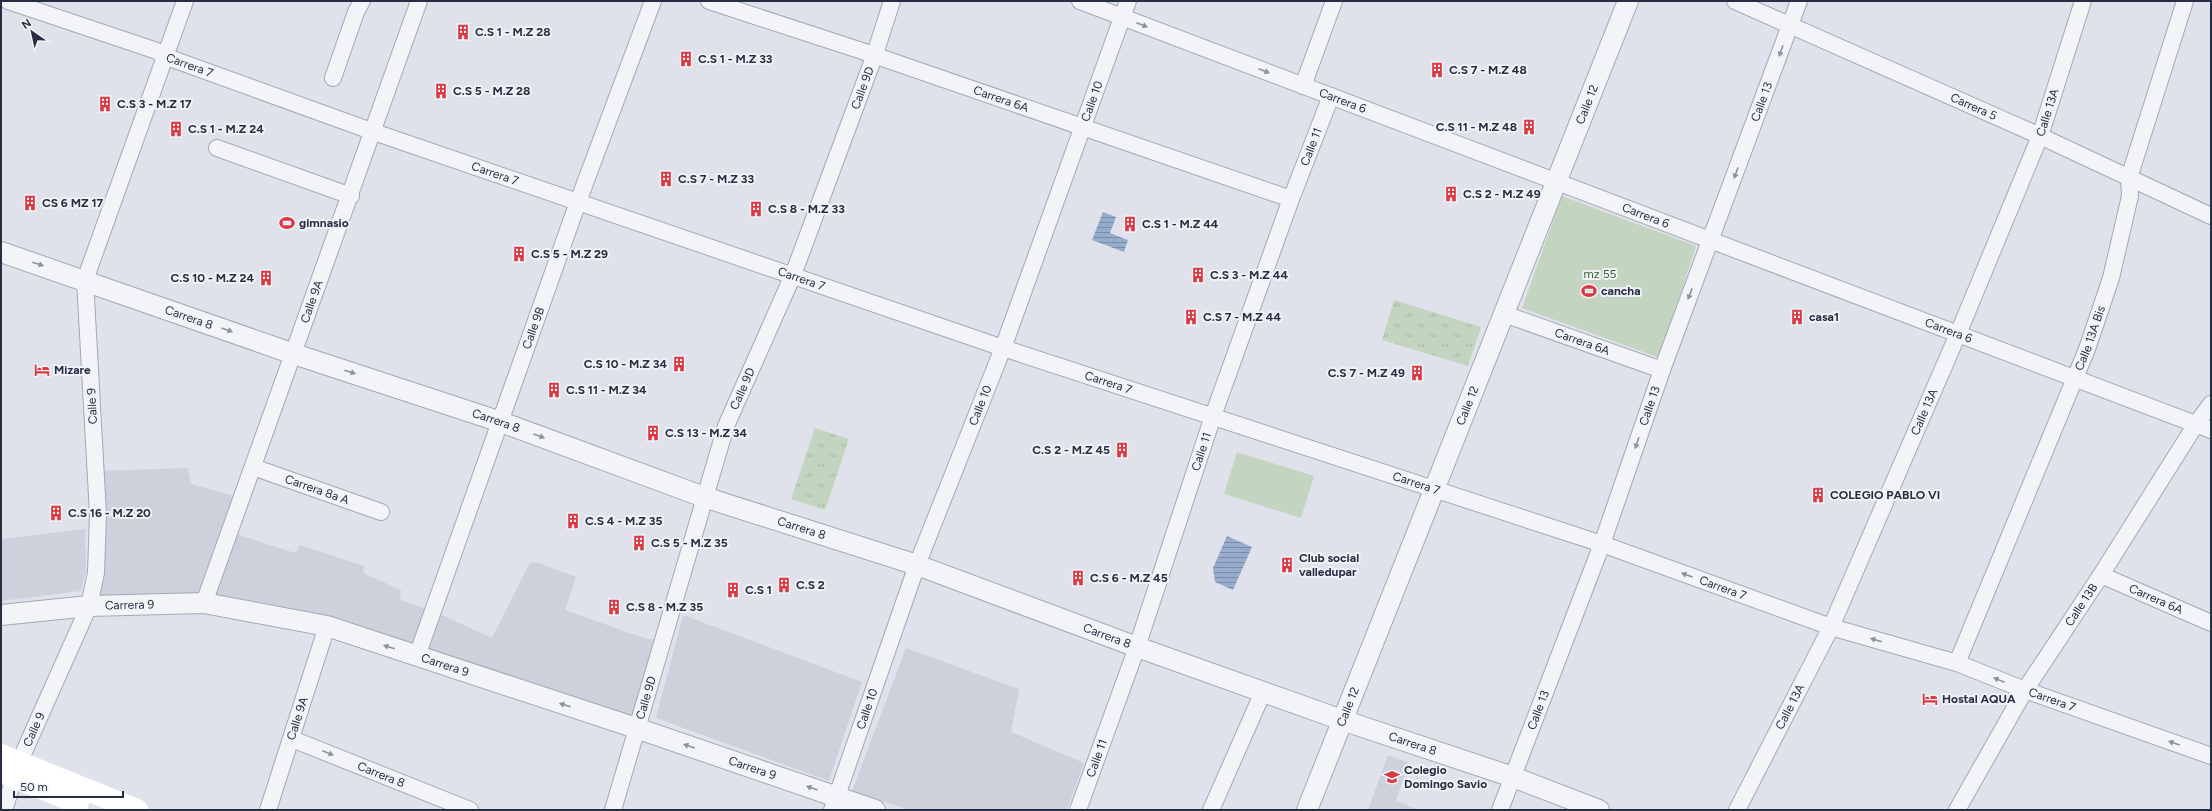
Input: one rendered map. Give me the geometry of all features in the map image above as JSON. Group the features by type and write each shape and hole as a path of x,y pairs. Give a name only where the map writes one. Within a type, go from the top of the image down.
{"main road":[{"path":"9,767 97,810"},
{"path":"9,767 137,810"}],"street":[{"name":"Carrera 7","path":"8,1 157,51 164,56 374,132 1003,348 1602,544 1831,627 1957,663 2025,690 2211,756"},
{"name":"Calle 9","path":"4,810 9,767 89,606 96,572 98,514 85,280 164,56 185,1"},
{"path":"333,78 356,12 362,1"},
{"name":"Calle 9B","path":"417,656 502,422 578,202 653,1"},
{"name":"Carrera 6A","path":"709,1 1291,199"},
{"name":"Calle 9D","path":"614,810 639,728 704,497 726,426 793,276 874,57 892,1"},
{"name":"Carrera 6","path":"1080,1 2211,430"},
{"name":"Calle 10","path":"834,803 917,565 1003,348 1128,1"},
{"path":"1303,86 1334,1"},
{"name":"Calle 12","path":"1307,810 1628,1"},
{"name":"Carrera 5","path":"1735,1 2040,136 2211,216"},
{"name":"Calle 13","path":"1500,810 1602,544 1662,370 1799,1"},
{"name":"Calle 13A","path":"1736,810 1831,627 1958,334 2040,136 2083,1"},
{"name":"Calle 13A Bis","path":"1957,663 2075,378 2111,278 2130,196 2129,178 2184,1"},
{"name":"Calle 9A","path":"204,603 374,132 416,2"},
{"name":"Calle 11","path":"1078,810 1137,647 1213,416 1291,199 1331,96"},
{"path":"217,148 351,196"},
{"name":"Carrera 8","path":"1,252 294,354 502,422 704,497 917,565 1137,647 1342,720 1513,778 1599,810"},
{"name":"Carrera 6A","path":"1504,314 1662,370"},
{"name":"Calle 13B","path":"1957,810 2025,690 2101,575 2196,424 2211,404"},
{"name":"Carrera 8a A","path":"253,468 381,512"},
{"name":"Carrera 6A","path":"2101,575 2211,623"},
{"name":"Carrera 9","path":"1,614 89,606 204,603 327,626 639,728 834,803 875,810"},
{"name":"Calle 9A","path":"268,810 327,626"},
{"path":"1211,810 1263,692"},
{"name":"Carrera 8","path":"292,739 470,810"}],"shaded area":[{"path":"188,468 191,484 242,498 230,532 295,553 300,545 364,566 363,573 401,590 400,600 433,611 492,638 530,563 536,562 576,577 565,610 647,639 663,639 639,729 330,620 89,606 95,471"},
{"path":"85,529 86,571 81,591 1,601 1,539"},
{"path":"683,615 862,682 829,781 656,718"},
{"path":"906,648 1019,689 1011,732 1084,763 1067,810 909,810 852,791"},
{"name":"Colegio Domingo Savio","path":"1388,755 1409,763 1396,800 1418,810 1368,810"}],"green space":[{"name":"mz 55","path":"1562,196 1696,246 1660,358 1522,308"},
{"path":"1394,300 1481,327 1468,366 1382,340"},
{"path":"815,428 849,439 825,510 791,499"},
{"path":"1237,452 1314,476 1301,518 1224,494"}],"water":[{"path":"1103,212 1116,217 1110,233 1128,240 1124,252 1092,240"},
{"path":"1227,536 1252,547 1233,590 1215,582 1213,568"}],"place":[{"name":"C.S 1 - M.Z 28","path":"463,32"},
{"name":"C.S 1 - M.Z 33","path":"686,59"},
{"name":"C.S 7 - M.Z 48","path":"1437,70"},
{"name":"C.S 5 - M.Z 28","path":"441,91"},
{"name":"C.S 3 - M.Z 17","path":"105,104"},
{"name":"C.S 11 - M.Z 48","path":"1529,127"},
{"name":"C.S 1 - M.Z 24","path":"176,129"},
{"name":"C.S 7 - M.Z 33","path":"666,179"},
{"name":"C.S 2 - M.Z 49","path":"1451,194"},
{"name":"CS 6 MZ 17","path":"30,203"},
{"name":"C.S 8 - M.Z 33","path":"756,209"},
{"name":"gimnasio","path":"287,223"},
{"name":"C.S 1 - M.Z 44","path":"1130,224"},
{"name":"C.S 5 - M.Z 29","path":"519,254"},
{"name":"C.S 3 - M.Z 44","path":"1198,275"},
{"name":"C.S 10 - M.Z 24","path":"266,278"},
{"name":"cancha","path":"1589,291"},
{"name":"C.S 7 - M.Z 44","path":"1191,317"},
{"name":"casa1","path":"1797,317"},
{"name":"C.S 10 - M.Z 34","path":"679,364"},
{"name":"Mizare","path":"42,370"},
{"name":"C.S 7 - M.Z 49","path":"1417,373"},
{"name":"C.S 11 - M.Z 34","path":"554,390"},
{"name":"C.S 13 - M.Z 34","path":"653,433"},
{"name":"C.S 2 - M.Z 45","path":"1122,450"},
{"name":"COLEGIO PABLO VI","path":"1818,495"},
{"name":"C.S 16 - M.Z 20","path":"56,513"},
{"name":"C.S 4 - M.Z 35","path":"573,521"},
{"name":"C.S 5 - M.Z 35","path":"639,543"},
{"name":"Club social valledupar","path":"1287,565"},
{"name":"C.S 6 - M.Z 45","path":"1078,578"},
{"name":"C.S 2","path":"784,585"},
{"name":"C.S 1","path":"733,590"},
{"name":"C.S 8 - M.Z 35","path":"614,607"},
{"name":"Hostal AQUA","path":"1930,699"},
{"name":"Colegio Domingo Savio","path":"1392,777"}]}
